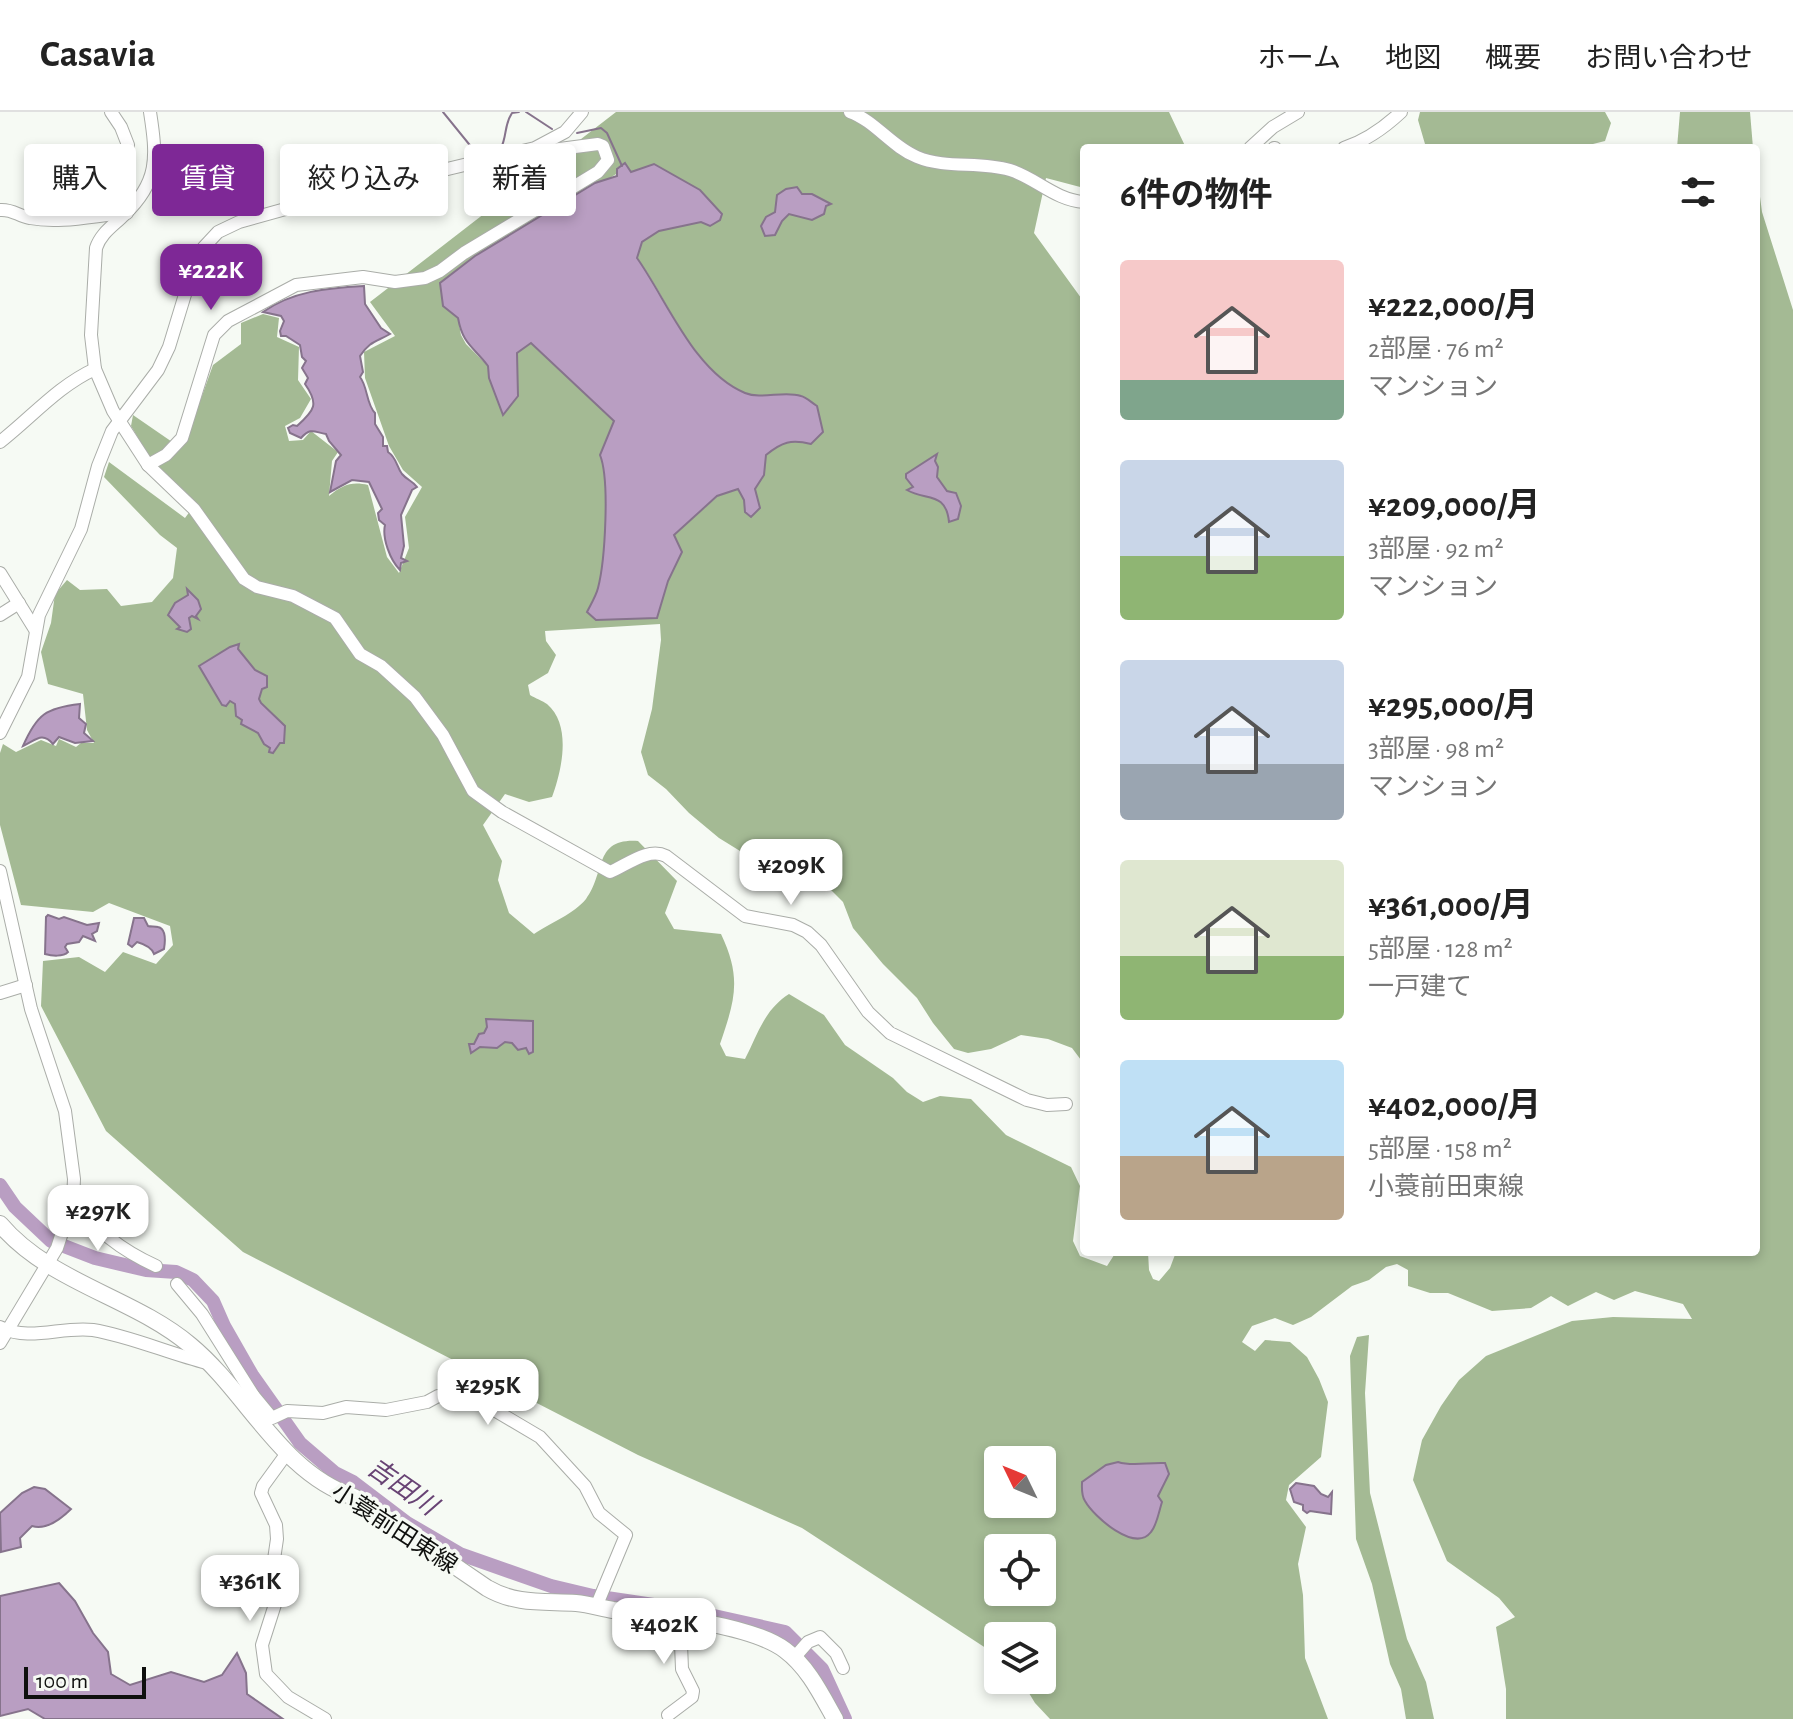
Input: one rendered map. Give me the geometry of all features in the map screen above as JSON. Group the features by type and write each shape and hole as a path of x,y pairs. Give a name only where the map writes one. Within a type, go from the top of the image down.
{"main road":[{"name":"小蓑前田東線","path":"0,1224 49,1264 170,1329 248,1398 287,1453 329,1487 354,1497 499,1595 522,1602 597,1605 760,1637 796,1655 835,1719"}],"street":[{"path":"111,112 127,144"},
{"path":"136,200 151,179 156,161 150,112"},
{"path":"542,144 565,132 582,112"},
{"path":"850,112 916,157 935,163 1009,170 1057,195 1080,201"},
{"path":"1254,144 1273,127 1298,112"},
{"path":"1352,144 1376,132 1401,112"},
{"path":"576,147 603,146 608,160 598,172 576,185"},
{"path":"0,733 28,677 44,603 70,557 98,466 120,420 158,370 169,347 194,265 204,247 218,232 239,222 464,165"},
{"path":"0,210 12,210 28,218 90,216"},
{"path":"124,216 100,238 96,248 91,335 95,369 102,389 148,465 194,509 244,579 257,587 293,596 335,618 360,654 381,666 415,697 443,735 464,779 485,802 610,872 647,854 666,856 745,916 793,925 807,932 821,945 868,1012 890,1033 1027,1100 1047,1105 1066,1104"},
{"path":"148,465 166,455 182,438 214,335 220,328 296,285 366,278 395,282 425,278 525,216"},
{"path":"3,434 53,395 95,369"},
{"path":"0,573 36,631"},
{"path":"0,615 19,603"},
{"path":"0,871 31,1009 65,1111 74,1179 73,1199 57,1248 4,1329 0,1343"},
{"path":"0,993 26,985"},
{"path":"73,1199 94,1225 118,1246 156,1266"},
{"path":"177,1284 202,1314 248,1398 272,1418 287,1411 323,1413 346,1407 386,1410 427,1402 438,1396 469,1395 540,1437 585,1486 599,1513 626,1535 597,1605"},
{"path":"4,1329 27,1334 65,1329 97,1331 211,1364"},
{"path":"287,1453 261,1493 276,1525 272,1573 278,1595 262,1645 263,1658 266,1674 275,1686 303,1708 325,1719"},
{"path":"668,1715 692,1697 693,1691 682,1669 680,1619"},
{"path":"796,1655 808,1642 820,1637 836,1653 843,1668"}],"green space":[{"path":"616,112 1169,112 1184,144 1080,144 1080,187 1046,178 1034,233 1080,296 1080,1059 1072,1048 1048,1039 1021,1035 991,1049 968,1053 954,1049 917,998 853,928 843,902 820,879 753,859 719,838 648,775 641,752 652,709 661,640 660,624 545,631 546,641 556,655 548,673 528,685 530,695 547,704 560,724 563,748 556,786 552,797 529,802 505,794 483,825 502,861 498,880 509,913 534,934 586,899 607,851 614,845 638,841 677,881 665,913 674,929 721,934 728,950 734,989 720,1044 726,1056 745,1059 773,1007 789,994 824,1015 845,1045 923,1102 940,1096 971,1099 1006,1135 1071,1167 1080,1186 1073,1241 1080,1256 1107,1266 1113,1256 1148,1256 1149,1270 1153,1279 1159,1281 1170,1268 1174,1256 1760,1256 1760,197 1793,310 1793,1719 1506,1719 1506,1689 1496,1627 1515,1617 1499,1598 1447,1561 1413,1480 1422,1440 1441,1406 1459,1380 1486,1356 1572,1321 1613,1317 1692,1319 1683,1304 1635,1291 1614,1300 1596,1292 1568,1306 1551,1296 1531,1308 1492,1311 1448,1293 1430,1293 1408,1286 1408,1270 1397,1264 1352,1286 1311,1317 1293,1325 1275,1318 1252,1326 1242,1342 1255,1351 1265,1340 1290,1342 1307,1357 1328,1402 1321,1457 1289,1485 1286,1500 1306,1527 1298,1564 1303,1595 1305,1658 1328,1719 1050,1719 1030,1694 1056,1694 1056,1622 984,1622 984,1647 802,1528 638,1455 243,1252 106,1131 41,1006 43,961 79,957 105,972 123,952 156,964 173,945 170,926 109,903 93,912 21,905 0,825 0,753 3,744 16,752 41,740 56,746 59,739 76,747 81,743 94,743 87,730 83,694 48,684 41,652 51,623 55,594 67,580 80,590 107,589 121,606 152,602 173,578 177,548 160,535 104,477 109,462 185,518 196,503 156,468 131,426 133,415 178,446 198,407 213,365 241,344 241,323 263,314 279,318 277,337 299,347 298,380 311,399 300,418 285,426 289,441 303,440 311,431 338,452 332,461 329,496 347,485 368,485 387,557 399,573 409,548 405,517 422,487 403,470 389,446 365,378 364,352 395,336 370,302 481,216 541,216 440,284 458,318 466,344 488,366 489,378 503,414 518,396 517,353 531,343 614,421 600,454 605,482 605,540 598,588 588,612 657,617 681,552 673,536 718,496 738,489 744,500 745,512 759,508 755,489 764,475 766,455 781,443 795,440 817,406 794,395 759,396 745,393 711,369 696,352 637,258 641,242 659,231 701,222 710,226 631,172 626,164 611,177 576,194 575,144"},
{"path":"1420,112 1605,112 1611,123 1605,141 1593,144 1425,144 1418,120"},
{"path":"1680,112 1750,112 1753,144 1677,144"},
{"path":"1369,1335 1365,1393 1370,1493 1407,1639 1426,1682 1434,1719 1406,1719 1401,1689 1390,1664 1372,1584 1356,1539 1350,1356 1357,1337"}],"shaded area":[{"path":"625,163 631,172 654,164 700,190 722,214 720,220 710,226 701,222 659,231 642,242 637,258 683,333 711,369 745,393 759,396 794,394 807,399 817,406 823,432 811,444 787,443 766,455 764,475 755,489 760,508 751,517 745,512 744,500 738,489 717,496 674,535 682,552 668,581 657,618 596,620 587,612 601,576 604,541 606,501 600,455 614,421 531,343 517,353 518,396 503,415 489,378 488,366 466,340 458,318 443,306 440,283 475,256 541,216 576,216 576,195 595,183 617,176 617,169"},
{"path":"797,187 802,194 812,194 831,204 826,206 824,214 812,220 789,214 775,235 765,236 761,226 766,217 775,212 777,195"},
{"path":"364,286 365,304 381,328 390,334 370,345 360,356 363,372 360,377 375,413 375,424 383,437 383,446 387,446 402,474 417,487 412,490 401,515 404,546 401,558 407,561 401,563 400,570 388,549 385,525 379,520 378,513 382,509 369,482 352,480 330,492 336,461 341,455 326,434 310,431 301,438 290,433 288,428 297,426 313,406 305,384 308,378 302,368 306,361 300,345 281,336 284,321 281,316 263,312 298,295"},
{"path":"937,454 937,477 947,491 956,493 961,506 958,519 949,522 944,505 939,501 907,490 913,487 906,474"},
{"path":"187,589 198,600 201,609 196,616 198,619 189,618 191,629 187,632 177,629 180,627 168,615 175,603 188,595"},
{"path":"239,644 238,649 255,670 267,676 267,687 262,689 259,699 261,703 285,726 284,743 280,743 273,753 269,752 270,748 258,733 241,724 242,720 236,716 235,704 230,701 226,706 222,705 199,666"},
{"path":"80,704 79,718 86,724 84,733 93,741 75,743 59,737 53,744 42,738 23,746 33,726 44,714"},
{"path":"48,915 87,925 99,923 97,931 92,934 95,941 83,936 79,942 67,944 66,954 45,954"},
{"path":"134,918 144,918 148,926 163,930 164,949 154,954 140,943 132,947 128,944"},
{"path":"486,1019 533,1021 533,1052 529,1054 526,1048 518,1050 512,1043 505,1042 497,1048 480,1047 471,1053 469,1044 474,1044 479,1034 484,1033"},
{"path":"1118,1462 1165,1463 1169,1474 1158,1496 1162,1502 1155,1526 1144,1537 1125,1536 1115,1530 1097,1516 1083,1496 1082,1482 1106,1465"},
{"path":"1296,1483 1314,1486 1328,1497 1332,1492 1331,1514 1307,1513 1303,1510 1303,1505 1294,1502 1290,1489"},
{"path":"34,1487 45,1489 71,1509 48,1525 32,1526 20,1538 21,1547 1,1552 0,1513 22,1493"},
{"path":"59,1583 75,1601 108,1652 111,1674 130,1685 171,1672 204,1682 222,1675 237,1653 246,1673 247,1694 283,1719 45,1719 28,1709 0,1716 0,1596"}],"waterway":[{"path":"443,112 478,151 501,148 509,117 519,112"},
{"path":"526,112 552,129"},
{"path":"577,133 601,128 607,133 622,166"},
{"name":"吉田川","path":"0,1185 15,1207 51,1241 95,1258 146,1270 176,1272 193,1280 213,1301 252,1375 300,1443 335,1473 353,1482 407,1523 460,1554 551,1586 593,1596 687,1610 785,1632 822,1669 845,1719"}]}
